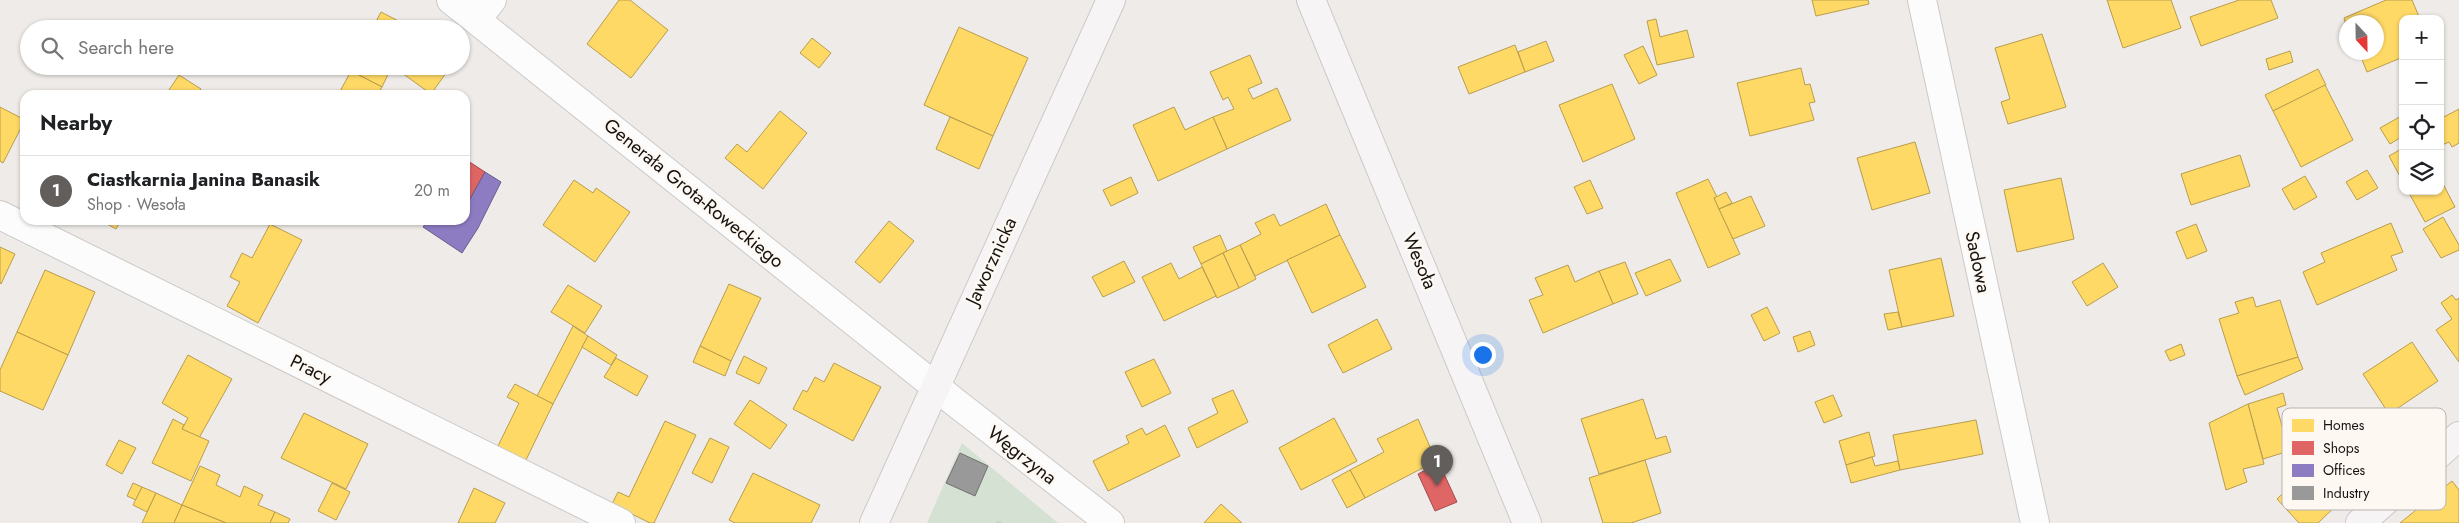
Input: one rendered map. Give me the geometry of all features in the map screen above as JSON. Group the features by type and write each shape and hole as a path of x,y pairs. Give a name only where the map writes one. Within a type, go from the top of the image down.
{"street":[{"name":"Generała Grota-Roweckiego","path":"451,0 485,10 936,387"},
{"name":"Jaworznicka","path":"874,523 1111,0"},
{"name":"Wesoła","path":"1311,0 1528,523"},
{"name":"Sadowa","path":"1929,2 2035,523"},
{"name":"Pracy","path":"0,215 20,225"},
{"name":"Pracy","path":"20,225 621,523"},
{"name":"Węgrzyna","path":"936,387 1110,523"},
{"path":"2446,447 2459,436"},
{"path":"2360,523 2375,510"}],"path":[{"path":"996,523 1001,523"}],"green space":[{"path":"962,443 1058,523 927,523"}],"building: Homes":[{"path":"619,0 630,0 668,30 631,78 587,44"},
{"path":"1812,0 1868,0 1869,4 1816,16"},
{"path":"2107,0 2171,0 2181,28 2123,48"},
{"path":"2239,0 2271,0 2278,18 2201,46 2190,17"},
{"path":"2386,0 2412,0 2418,15 2399,15 2399,59 2367,72 2362,60 2384,60 2384,15 2351,15"},
{"path":"381,12 396,20 377,20"},
{"path":"1656,19 1660,37 1687,30 1694,57 1657,65 1647,21"},
{"path":"959,27 1028,58 993,136 924,105"},
{"path":"2042,34 2066,107 2008,124 2001,102 2010,99 1995,48"},
{"path":"812,38 831,53 819,68 800,53"},
{"path":"1546,41 1554,61 1525,72 1518,52"},
{"path":"1515,45 1525,72 1469,94 1458,67"},
{"path":"1643,46 1657,75 1639,84 1624,55"},
{"path":"2290,51 2293,62 2269,70 2266,59"},
{"path":"1250,55 1262,83 1248,89 1253,99 1277,88 1291,120 1227,149 1213,117 1234,109 1228,97 1223,100 1210,72"},
{"path":"1801,68 1805,85 1810,84 1815,102 1809,103 1814,120 1750,136 1737,83"},
{"path":"2318,69 2326,85 2273,111 2265,95"},
{"path":"179,75 201,89 200,90 169,90"},
{"path":"349,75 359,75 382,87 380,90 341,90"},
{"path":"359,75 388,75 382,87"},
{"path":"405,75 445,75 434,90 425,90"},
{"path":"1612,84 1635,139 1583,162 1559,105"},
{"path":"2325,85 2353,140 2301,167 2273,111"},
{"path":"0,107 20,117 20,130 3,163 0,161"},
{"path":"1174,107 1185,130 1213,117 1227,149 1158,181 1133,125"},
{"path":"2459,109 2459,143 2452,147 2449,142 2444,144 2444,117"},
{"path":"780,111 807,133 763,189 725,158 737,144 747,152"},
{"path":"950,117 993,136 979,169 936,149"},
{"path":"2399,117 2399,138 2390,144 2380,128"},
{"path":"1915,142 1930,193 1872,210 1857,158"},
{"path":"2399,150 2399,175 2389,156"},
{"path":"2240,155 2250,186 2191,205 2181,174"},
{"path":"2367,170 2378,188 2357,200 2346,182"},
{"path":"2305,176 2317,197 2294,210 2282,189"},
{"path":"1131,177 1138,193 1111,206 1103,190"},
{"path":"2061,178 2074,239 2017,252 2004,190"},
{"path":"1708,179 1717,197 1714,198 1740,254 1708,268 1676,193"},
{"path":"574,180 593,193 596,188 630,212 595,262 543,225"},
{"path":"1590,180 1603,208 1587,214 1574,187"},
{"path":"2444,186 2455,207 2425,222 2410,195 2444,195"},
{"path":"1726,192 1732,203 1719,209 1714,198"},
{"path":"1751,196 1765,226 1733,239 1719,209"},
{"path":"1326,204 1340,235 1255,276 1240,245 1261,234 1255,223 1274,214 1280,226"},
{"path":"2443,217 2459,245 2459,250 2441,258 2423,229"},
{"path":"889,221 914,241 880,283 855,262"},
{"path":"2391,223 2403,252 2391,256 2397,270 2317,305 2303,272 2325,262 2321,253"},
{"path":"2196,224 2207,251 2187,259 2176,232"},
{"path":"109,225 118,225 116,229"},
{"path":"269,225 302,240 258,323 227,306 240,282 230,277 242,253 252,258"},
{"path":"1220,235 1227,251 1201,264 1193,247"},
{"path":"1340,235 1366,287 1312,313 1287,260"},
{"path":"1240,245 1256,279 1239,288 1223,253"},
{"path":"0,247 15,254 1,284 0,283"},
{"path":"1223,253 1239,288 1217,298 1201,264"},
{"path":"1941,258 1954,316 1902,327 1889,270"},
{"path":"1670,259 1681,281 1646,296 1635,273"},
{"path":"1124,261 1135,282 1103,297 1092,277"},
{"path":"1625,262 1638,294 1613,304 1599,271"},
{"path":"1171,263 1179,279 1202,267 1216,296 1164,321 1142,277"},
{"path":"2103,263 2118,287 2087,306 2072,282"},
{"path":"1568,265 1575,282 1599,271 1613,304 1543,333 1529,300 1543,295 1535,278"},
{"path":"45,270 95,292 68,355 17,332"},
{"path":"729,284 761,298 731,361 700,346"},
{"path":"568,285 602,306 585,333 551,312"},
{"path":"2452,295 2456,300 2459,298 2459,362 2436,330 2452,319 2441,303"},
{"path":"2253,297 2256,307 2280,300 2298,357 2237,376 2219,319 2239,313 2235,302"},
{"path":"1767,307 1780,333 1764,341 1751,315"},
{"path":"1898,312 1902,327 1888,330 1884,314"},
{"path":"1377,319 1392,349 1343,373 1328,345"},
{"path":"573,326 588,336 553,404 537,396"},
{"path":"1810,331 1815,345 1798,352 1793,337"},
{"path":"17,332 68,355 43,410 0,391 0,370"},
{"path":"588,336 617,355 611,365 582,347"},
{"path":"2412,342 2438,381 2398,408 2385,408 2363,374"},
{"path":"2181,344 2185,355 2170,361 2165,351"},
{"path":"700,346 731,361 725,376 693,362"},
{"path":"188,355 232,379 199,438 182,429 188,418 162,403"},
{"path":"744,356 767,368 759,384 736,373"},
{"path":"2298,357 2303,369 2245,395 2237,376"},
{"path":"616,358 648,376 637,396 604,377"},
{"path":"1154,359 1171,393 1142,407 1125,372"},
{"path":"834,363 881,387 853,441 793,409 803,390 807,392 815,377 824,382"},
{"path":"515,384 553,404 525,462 497,448 519,403 507,397"},
{"path":"1233,390 1248,422 1197,448 1188,428 1218,413 1212,399"},
{"path":"2283,393 2286,405 2277,408 2282,426 2282,453 2263,459 2248,404"},
{"path":"1833,395 1842,416 1824,423 1815,402"},
{"path":"1643,399 1656,439 1666,436 1671,452 1599,474 1581,419"},
{"path":"750,400 787,425 770,449 734,424"},
{"path":"2248,404 2264,464 2243,469 2247,482 2226,490 2209,423"},
{"path":"304,413 368,444 346,489 281,458"},
{"path":"1334,418 1357,461 1301,490 1279,448"},
{"path":"173,419 184,425 182,429 209,441 191,481 152,463"},
{"path":"1418,419 1436,461 1365,498 1350,470 1384,452 1377,439"},
{"path":"1976,420 1983,454 1900,470 1893,435"},
{"path":"665,421 696,435 654,523 650,523 612,504 618,492 629,497"},
{"path":"1165,425 1180,456 1108,491 1093,461 1129,443 1126,436 1142,428 1146,435"},
{"path":"1869,432 1875,456 1846,465 1839,441"},
{"path":"710,438 729,447 712,483 692,473"},
{"path":"119,440 136,448 122,474 106,465"},
{"path":"1872,457 1875,466 1898,461 1900,470 1851,483 1846,465"},
{"path":"1645,460 1661,513 1631,523 1603,523 1589,478"},
{"path":"200,466 220,475 216,485 240,497 244,486 263,495 258,505 275,512 270,523 226,523 182,505"},
{"path":"1350,470 1365,498 1347,508 1332,480"},
{"path":"753,473 820,505 811,523 735,523 729,520"},
{"path":"2452,481 2459,490 2459,523 2400,523 2416,510 2446,510 2446,486"},
{"path":"133,483 142,487 136,500 127,496"},
{"path":"332,483 350,492 336,520 318,511"},
{"path":"142,487 156,493 147,512 133,505"},
{"path":"474,488 505,503 495,523 458,523"},
{"path":"156,493 182,505 174,523 142,523"},
{"path":"2282,494 2282,504 2277,499"},
{"path":"1221,504 1242,523 1204,523"},
{"path":"182,505 226,523 174,523"},
{"path":"2287,510 2332,510 2318,523 2299,523"},
{"path":"275,512 290,519 288,523 270,523"}],"building: Shops":[{"path":"470,162 485,172 470,199"},
{"path":"1439,463 1457,502 1435,511 1418,474"}],"building: Offices":[{"path":"485,172 501,182 478,228 462,253 423,227 424,225 470,225 470,199"}],"building: Industry":[{"path":"960,453 988,466 975,496 946,483"}],"place":[{"name":"Ciastkarnia Janina Banasik","path":"1437,486"}]}
